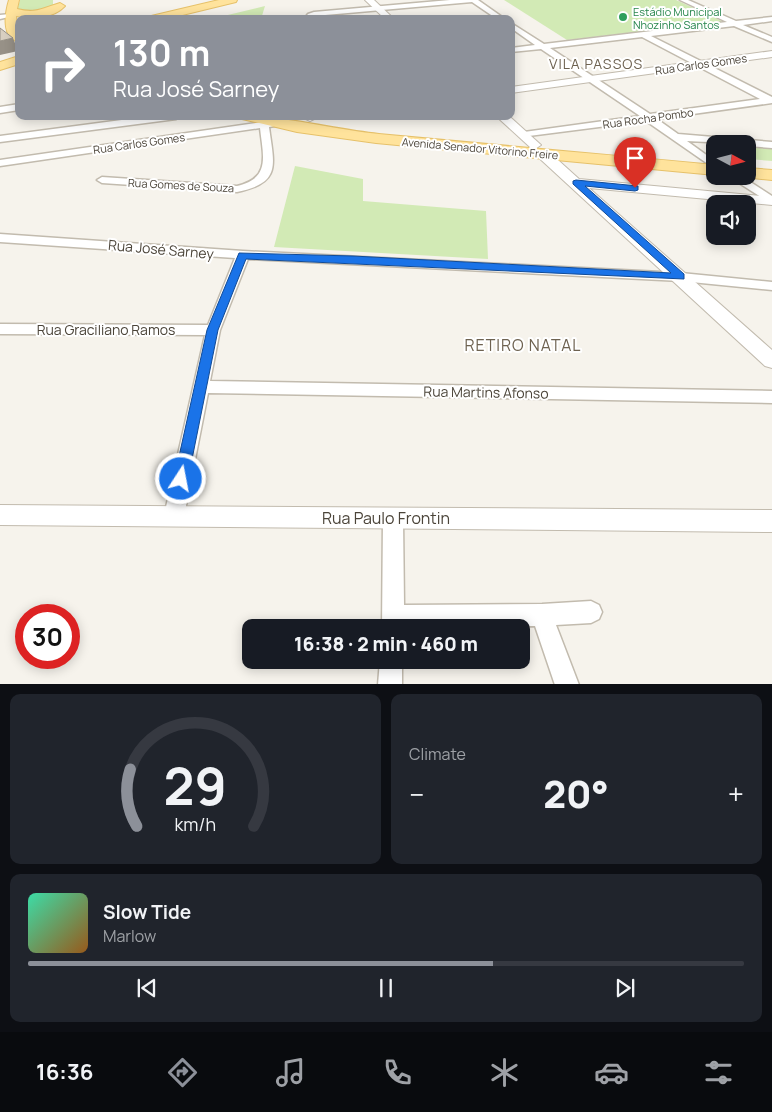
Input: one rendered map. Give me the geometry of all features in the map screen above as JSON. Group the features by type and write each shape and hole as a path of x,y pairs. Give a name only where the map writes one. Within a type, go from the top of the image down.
{"main road":[{"path":"14,0 7,15 15,32"},
{"path":"168,15 232,0"},
{"path":"180,15 243,0"},
{"path":"7,15 36,15 50,11 59,3 64,15"},
{"path":"0,62 15,57"},
{"path":"0,66 15,61"},
{"name":"Avenida Senador Vitorino Freire","path":"258,120 270,124 369,137 534,145"},
{"name":"Avenida Senador Vitorino Freire","path":"333,120 400,132 706,163"},
{"path":"756,165 772,167"},
{"path":"756,174 772,175"}],"street":[{"path":"369,0 385,15"},
{"path":"310,15 473,0 496,15"},
{"path":"684,1 702,0"},
{"path":"684,1 772,40"},
{"path":"515,49 772,19"},
{"path":"515,28 649,118 706,159"},
{"path":"643,34 771,101"},
{"name":"Rua Carlos Gomes","path":"515,89 772,54"},
{"name":"Rua Rocha Pombo","path":"534,145 649,118 771,101"},
{"path":"0,110 15,108"},
{"path":"0,139 117,131 160,120"},
{"path":"506,120 772,361"},
{"name":"Rua Carlos Gomes","path":"0,163 117,131 270,124"},
{"name":"Rua Gomes de Souza","path":"102,180 236,189 256,185 262,180 268,168 270,124"},
{"path":"675,137 772,145"},
{"path":"576,183 772,201"},
{"path":"748,185 772,201"},
{"name":"Rua José Sarney","path":"0,238 243,256 353,259 681,277 772,286"},
{"path":"174,516 213,330 243,256"},
{"name":"Rua Graciliano Ramos","path":"0,329 213,330"},
{"name":"Rua Martins Afonso","path":"200,387 772,398"},
{"name":"Rua Paulo Frontin","path":"0,515 772,521"},
{"path":"392,518 393,619"},
{"path":"457,619 591,612"},
{"path":"542,615 567,684"},
{"path":"390,684 391,669"}],"green space":[{"path":"20,0 53,0 53,6 41,13 17,10"},
{"name":"Estádio Municipal Nhozinho Santos","path":"504,0 676,0 722,21 567,40"},
{"path":"265,6 262,15 228,15"},
{"path":"756,148 772,149 772,161 756,160"},
{"path":"295,166 363,179 363,201 486,211 488,259 274,247"}],"building":[{"path":"0,28 13,38 0,41"}],"place":[{"name":"Estádio Municipal Nhozinho Santos","path":"623,17"}],"district":[{"name":"VILA PASSOS","path":"596,63"},
{"name":"RETIRO NATAL","path":"523,345"}],"route":[{"path":"181,479 213,330 243,256 353,259 681,277 576,183 635,188"}]}
